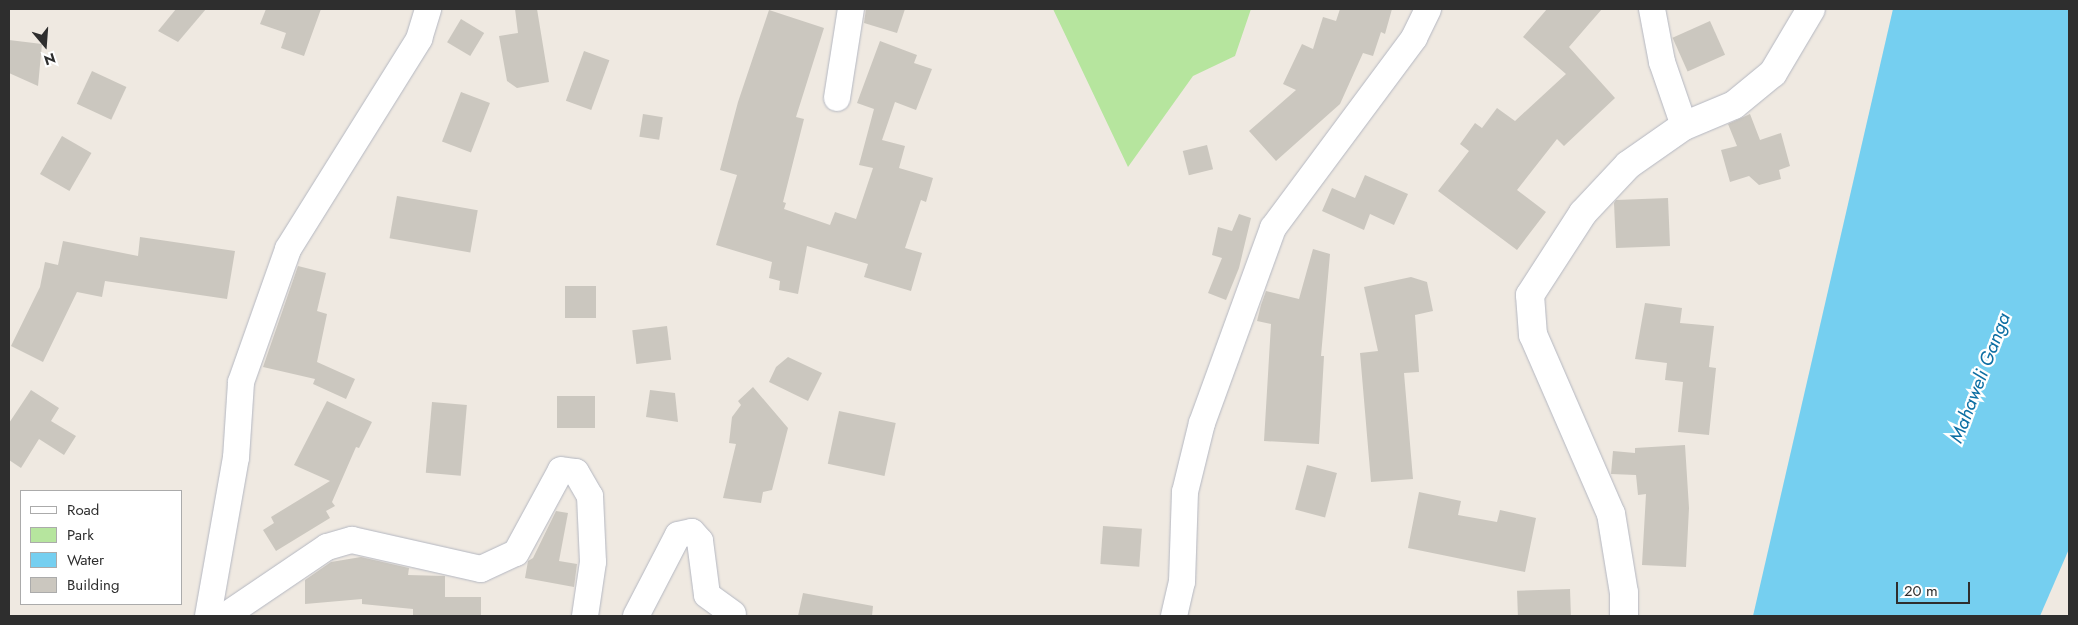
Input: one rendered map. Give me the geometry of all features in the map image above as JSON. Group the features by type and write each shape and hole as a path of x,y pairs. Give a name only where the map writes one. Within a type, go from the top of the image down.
{"street":[{"path":"208,616 236,458 241,382 285,258 419,39 428,9"},
{"path":"837,98 851,9"},
{"path":"1174,616 1182,582 1185,492 1202,423 1273,228 1414,38 1428,9"},
{"path":"1652,9 1662,62 1684,126"},
{"path":"1624,616 1624,593 1611,514 1533,335 1530,295 1583,212 1628,164 1684,126 1734,105 1773,73 1811,9"},
{"path":"225,616 328,547 352,540 481,569 516,553 561,470 576,472 590,496 593,562 584,616"},
{"path":"636,616 678,535 692,532 700,540 707,595 733,614"}],"green space":[{"path":"1053,9 1251,9 1235,56 1193,76 1128,167"}],"water":[{"name":"Mahaweli Ganga","path":"1893,9 2069,9 2069,549 2040,616 1753,616"}],"building":[{"path":"176,9 206,9 178,42 158,31"},
{"path":"266,9 321,9 304,56 281,48 286,33 260,24"},
{"path":"515,9 537,9 549,82 517,88 507,81 499,36 518,33"},
{"path":"866,9 905,9 897,33 864,23"},
{"path":"1340,9 1392,9 1385,34 1381,32 1373,56 1363,53 1340,104 1276,161 1249,131 1296,90 1283,84 1302,44 1313,49 1323,17 1336,21"},
{"path":"1547,9 1602,9 1569,47 1615,98 1564,146 1557,139 1517,190 1546,212 1517,250 1438,191 1469,151 1460,144 1475,123 1482,128 1497,108 1515,121 1566,74 1523,37"},
{"path":"769,10 824,28 796,117 804,119 783,202 786,203 784,209 830,225 835,212 856,219 873,168 859,165 874,109 857,103 880,41 917,55 914,63 932,69 916,110 895,102 882,140 905,146 899,168 933,178 926,202 921,200 905,248 922,253 911,291 864,277 868,264 807,246 798,294 779,290 780,281 769,278 772,262 716,245 737,175 720,170 738,102"},
{"path":"461,19 484,33 470,56 447,42"},
{"path":"1710,21 1725,55 1688,71 1673,38"},
{"path":"9,40 42,44 38,86 9,73"},
{"path":"584,51 609,60 591,110 566,101"},
{"path":"92,71 126,87 111,120 77,104"},
{"path":"461,92 490,103 471,153 442,141"},
{"path":"643,114 663,117 659,140 639,137"},
{"path":"1750,114 1760,140 1781,133 1790,166 1779,170 1781,179 1759,185 1749,176 1730,182 1721,150 1737,146 1728,124"},
{"path":"62,136 91,153 69,191 40,174"},
{"path":"1207,145 1213,169 1189,175 1183,151"},
{"path":"1365,175 1408,194 1394,225 1370,214 1364,230 1322,211 1332,188 1355,198"},
{"path":"397,196 478,210 470,253 390,238"},
{"path":"1668,198 1670,246 1616,248 1614,203 1616,200"},
{"path":"1239,214 1251,218 1239,268 1226,300 1208,293 1222,258 1212,255 1218,227 1232,231"},
{"path":"140,237 235,251 227,299 105,281 102,297 77,292 43,362 11,346 40,287 45,262 58,265 63,241 138,256"},
{"path":"1313,249 1330,254 1321,356 1324,356 1319,444 1264,441 1271,324 1257,321 1261,305 1266,291 1299,299"},
{"path":"298,266 326,273 317,311 327,314 317,362 355,379 346,399 313,384 315,379 263,367"},
{"path":"1411,277 1427,282 1433,311 1415,315 1419,372 1404,373 1413,479 1371,482 1360,353 1378,351 1364,287"},
{"path":"565,286 596,286 596,318 565,318"},
{"path":"1645,303 1682,308 1680,323 1714,326 1709,367 1716,368 1709,435 1678,432 1683,382 1665,380 1667,363 1635,359"},
{"path":"667,326 671,360 636,364 632,330"},
{"path":"788,357 822,373 808,401 769,382 776,367"},
{"path":"753,387 788,428 772,490 763,492 761,503 723,498 736,444 729,443 732,417 741,405 738,401"},
{"path":"31,390 59,408 51,421 76,436 64,455 39,439 21,468 9,460 9,423"},
{"path":"650,390 675,393 678,422 646,417"},
{"path":"557,396 595,396 595,428 557,428"},
{"path":"327,401 372,422 359,448 356,447 332,502 335,506 326,511 330,518 276,551 263,530 274,523 271,517 330,481 294,465"},
{"path":"432,402 467,405 461,476 426,473"},
{"path":"839,411 896,423 885,476 828,464"},
{"path":"1685,445 1689,508 1686,567 1642,565 1646,494 1638,495 1636,475 1611,474 1613,451 1635,453 1635,448"},
{"path":"1307,465 1337,473 1325,517 1295,509"},
{"path":"1419,492 1461,501 1458,515 1497,522 1500,510 1536,518 1525,572 1408,548"},
{"path":"556,511 568,513 559,561 577,564 574,587 525,578 528,561 533,558"},
{"path":"1103,526 1142,529 1139,567 1100,564"},
{"path":"361,557 409,568 408,575 445,576 445,597 481,597 481,616 413,616 413,609 362,604 362,599 305,604 305,580 331,562"},
{"path":"1570,589 1571,616 1518,616 1517,591"},
{"path":"803,593 873,606 872,616 798,616"}]}
